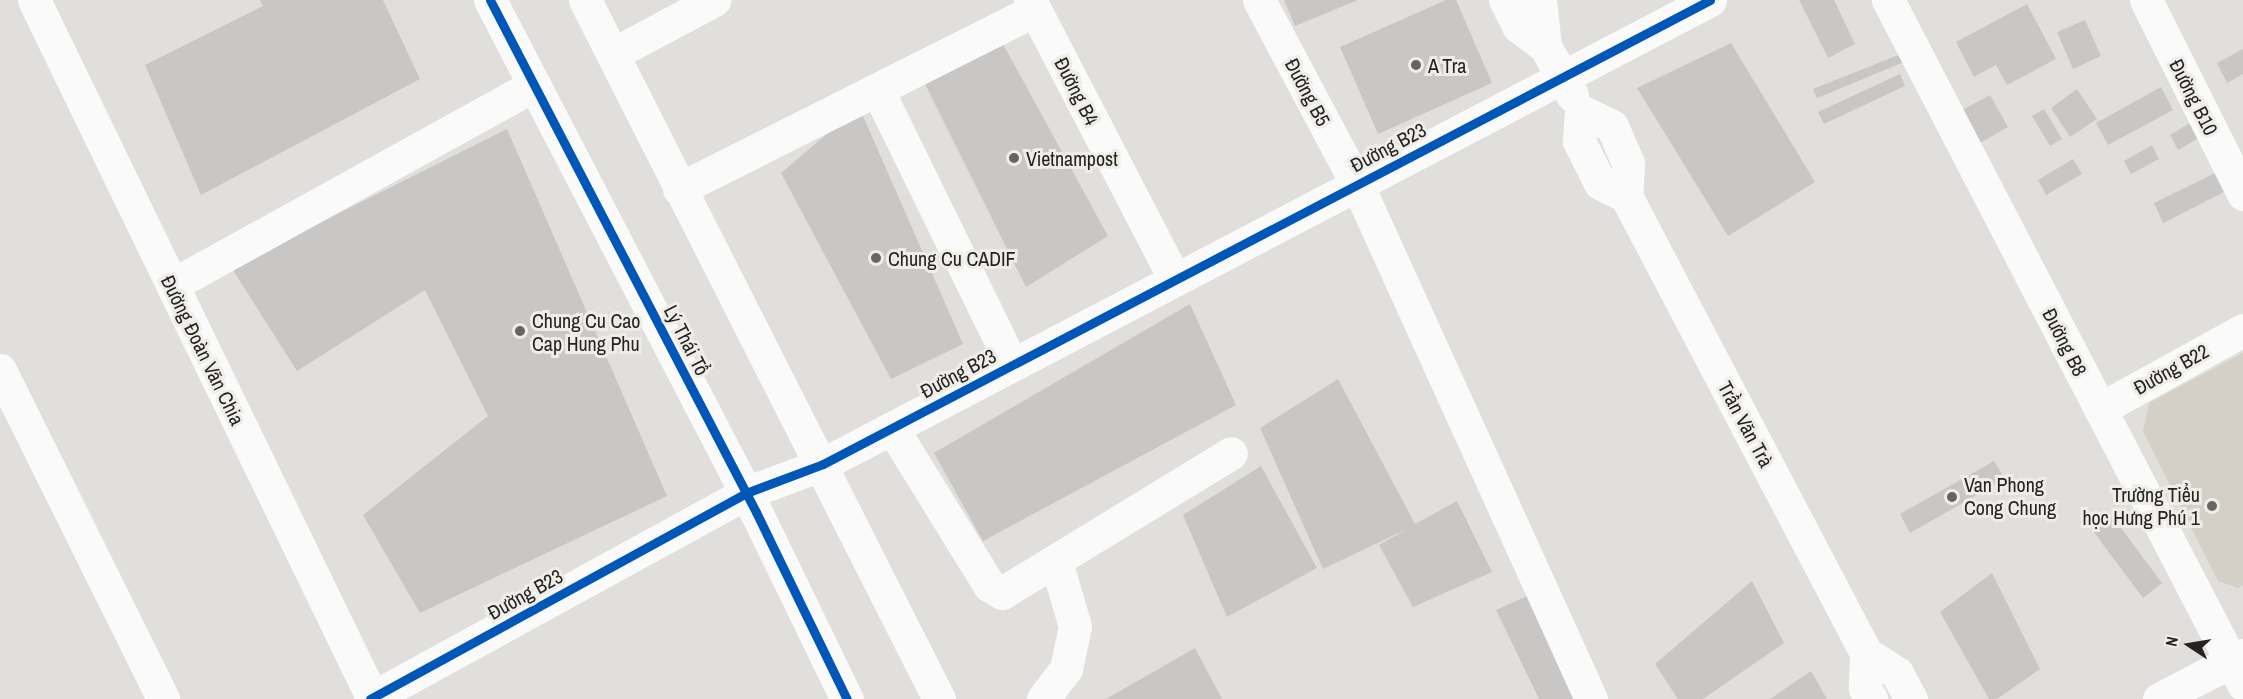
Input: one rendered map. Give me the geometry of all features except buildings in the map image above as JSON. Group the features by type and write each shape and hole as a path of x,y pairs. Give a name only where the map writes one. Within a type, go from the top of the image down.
{"street":[{"name":"Đường Đoàn Văn Chia","path":"34,0 372,699"},
{"name":"Lý Thái Tổ","path":"490,0 746,493 847,699"},
{"path":"585,0 823,464 939,699"},
{"path":"613,54 714,0"},
{"name":"Đường B5","path":"1259,0 1357,184 1591,699"},
{"path":"1505,0 1518,26 1545,46"},
{"path":"1540,0 1545,46 1562,76"},
{"name":"Đường B23","path":"372,699 746,493 823,464 1174,278 1710,0"},
{"name":"Đường B8","path":"1888,0 2100,409 2239,667"},
{"name":"Đường B10","path":"2146,0 2243,194"},
{"path":"680,189 879,93 1033,5"},
{"name":"Đường B4","path":"1033,5 1174,278"},
{"name":"Trần Văn Trà","path":"1562,76 1581,111 1579,141 1600,183 1626,196 1866,653 1865,688 1871,699"},
{"path":"172,285 534,85"},
{"path":"879,93 1012,364"},
{"name":"Đường B22","path":"2100,409 2243,330"},
{"path":"0,370 163,699"},
{"path":"892,428 995,591 1009,592 1231,453"},
{"path":"1043,699 1066,669 1075,626 1056,562"},
{"name":"Trần Văn Trà","path":"1866,653 1897,673 1911,699"},
{"path":"2159,699 2239,667"}],"shaded area":[{"name":"Trường Tiểu học Hưng Phú 1","path":"2243,353 2243,585 2238,588 2218,581 2143,431 2149,403"}],"cycle path":[{"path":"490,0 756,512 847,699"},
{"path":"370,699 746,493 823,464 1710,0"}],"place":[{"name":"A Tra","path":"1416,65"},
{"name":"Vietnampost","path":"1014,158"},
{"name":"Chung Cu CADIF","path":"876,258"},
{"name":"Chung Cu Cao Cap Hung Phu","path":"520,331"},
{"name":"Van Phong Cong Chung","path":"1952,497"},
{"name":"Trường Tiểu học Hưng Phú 1","path":"2212,506"}]}
